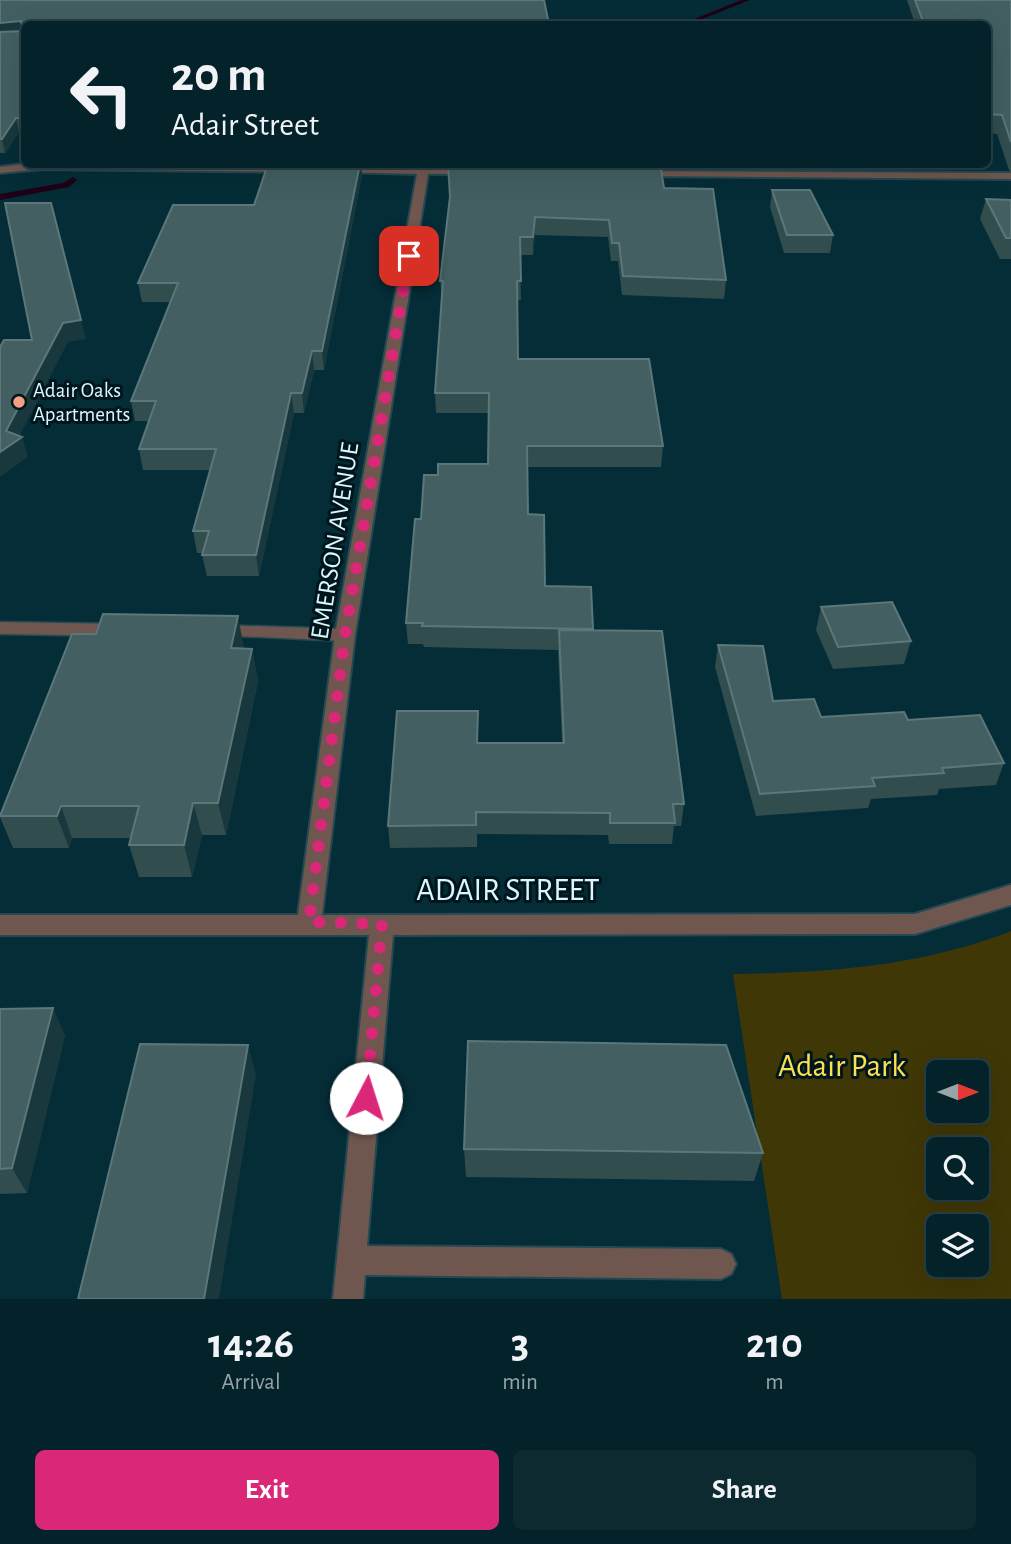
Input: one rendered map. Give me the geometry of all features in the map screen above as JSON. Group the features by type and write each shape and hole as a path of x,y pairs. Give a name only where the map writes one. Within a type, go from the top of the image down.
{"street":[{"path":"0,170 21,166"},
{"path":"215,168 302,169"},
{"path":"329,169 491,171"},
{"name":"EMERSON AVENUE","path":"309,922 345,635 423,171"},
{"path":"628,173 1011,176"},
{"name":"ADAIR STREET","path":"0,925 309,922 915,924 1011,895"},
{"path":"348,1299 382,924"},
{"path":"352,1260 721,1264"}],"lane":[{"path":"0,628 136,630"},
{"path":"204,631 345,635"}],"green space":[{"name":"Adair Park","path":"1011,931 1011,1299 782,1299 733,974 839,969 909,960"}],"building":[{"path":"0,0 544,0 548,21 21,21 0,23"},
{"path":"915,0 1011,0 1011,142 1002,115 991,114 991,21 923,21"},
{"path":"21,31 21,118 16,118 2,139 0,139 0,32"},
{"path":"267,168 359,168 322,351 312,351 302,393 291,393 256,555 202,555 209,531 193,531 216,449 139,449 156,401 131,401 178,283 138,283 173,205 254,205"},
{"path":"448,168 661,168 664,188 713,189 726,280 623,276 619,243 612,243 609,220 535,217 533,237 520,237 521,281 517,281 518,359 649,359 663,446 527,446 528,514 544,515 545,586 591,587 593,629 422,626 423,623 406,623 415,519 421,519 424,475 438,475 438,464 488,464 489,393 435,393 443,281 440,281 450,197"},
{"path":"772,190 810,190 833,235 787,235"},
{"path":"986,199 1011,200 1011,238 1006,238"},
{"path":"5,203 51,203 81,320 63,323 6,431 22,437 0,452 0,347 4,340 32,340"},
{"path":"892,602 911,641 838,647 821,607"},
{"path":"103,614 238,616 231,648 252,649 218,803 193,803 184,845 129,845 139,806 61,806 57,816 0,816 72,634 96,634"},
{"path":"559,630 662,631 684,804 673,804 675,823 610,823 610,813 476,812 476,825 388,826 397,711 478,711 477,743 564,743"},
{"path":"718,645 763,646 773,701 814,699 821,717 904,712 908,720 980,715 1004,763 942,768 944,773 872,778 875,786 760,794"},
{"path":"53,1008 12,1168 0,1169 0,1009"},
{"path":"468,1041 726,1045 763,1153 464,1149"},
{"path":"140,1044 248,1045 204,1299 78,1299"}],"waterway":[{"path":"693,21 747,0"},
{"path":"0,197 66,185 73,180"}],"place":[{"name":"Adair Oaks Apartments","path":"19,402"}],"route":[{"path":"366,1098 382,924 309,922 345,635 409,256"}]}
